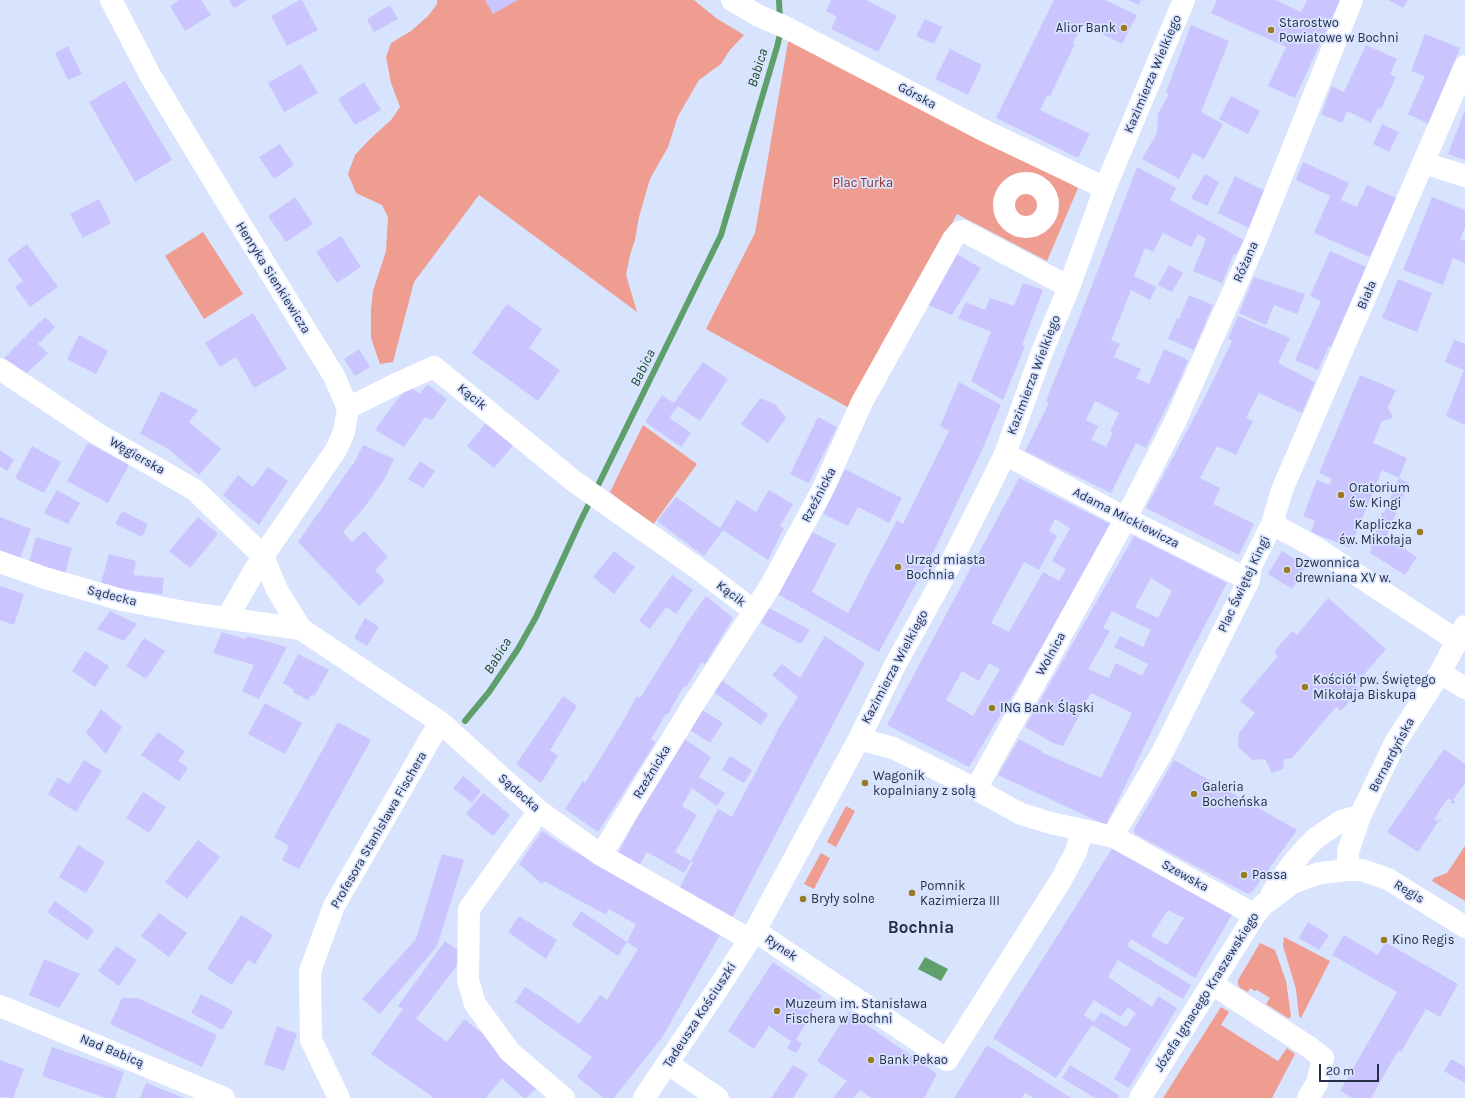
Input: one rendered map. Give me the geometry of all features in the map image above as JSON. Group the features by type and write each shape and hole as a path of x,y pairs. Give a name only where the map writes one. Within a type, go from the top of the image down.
{"street":[{"name":"Henryka Sienkiewicza","path":"111,0 150,75 334,376 348,408"},
{"name":"Górska","path":"732,0 983,130 1105,188"},
{"name":"Kazimierza Wielkiego","path":"859,739 894,667 941,582 1005,454 1042,352 1105,188 1184,0"},
{"name":"Różana","path":"1126,518 1175,422 1254,245 1352,0"},
{"name":"Biała","path":"1272,524 1282,490 1465,66"},
{"path":"1424,163 1465,176"},
{"name":"Rzeźnicka","path":"601,855 693,705 771,585 823,489 862,402 953,239 958,233 963,231 1068,287"},
{"name":"Kącik","path":"348,408 434,366 583,488 700,570 754,611"},
{"name":"Węgierska","path":"0,369 96,433 195,490 263,556"},
{"path":"227,618 263,556 336,450 344,432 348,408"},
{"name":"Adama Mickiewicza","path":"1005,454 1126,518 1249,580"},
{"name":"Wolnica","path":"976,789 1126,518"},
{"name":"Plac Świętej Kingi","path":"1114,837 1118,827 1163,751 1249,580 1250,568 1272,524 1313,546 1461,633"},
{"name":"Sądecka","path":"263,556 277,590 301,629 440,722 539,810 601,855 752,935"},
{"name":"Sądecka","path":"0,562 45,578 122,600 190,613 301,629"},
{"name":"Bernardyńska","path":"1348,870 1348,852 1360,816 1395,743 1440,673 1461,633"},
{"path":"1440,673 1465,688"},
{"name":"Profesora Stanisława Fischera","path":"338,1098 311,1040 310,971 334,906 440,722"},
{"path":"859,739 893,748 976,789 1021,814 1082,831 1114,837"},
{"name":"Rynek","path":"859,739 752,935 947,1060 1060,880 1076,852 1082,831"},
{"path":"539,810 469,909 468,980 475,1004 510,1052 564,1098"},
{"path":"1259,910 1292,864 1316,838 1340,821 1360,816"},
{"name":"Szewska","path":"1114,837 1259,910"},
{"name":"Józefa Ignacego Kraszewskiego","path":"1140,1098 1259,910 1294,882 1320,873 1348,870"},
{"name":"Regis","path":"1348,870 1362,870 1388,879 1465,926"},
{"name":"Tadeusza Kościuszki","path":"644,1098 668,1064 752,935"},
{"path":"1212,984 1323,1058 1316,1082 1308,1098"},
{"name":"Nad Babicą","path":"0,1006 224,1098"},
{"path":"668,1064 718,1098"}],"green space":[{"path":"437,0 694,0 716,18 744,35 729,51 721,64 699,80 678,116 668,147 650,179 639,217 626,275 637,312 479,195 414,282 393,362 380,364 371,338 371,309 373,291 386,251 388,217 382,205 356,193 348,174 355,155 391,120 400,107 391,83 386,57 391,43 411,31 428,16 437,4"},
{"name":"Plac Turka","path":"799,37 1078,188 1047,261 957,214 851,409 706,329 755,233 788,42"},
{"path":"203,232 243,294 204,319 165,256"},
{"path":"643,425 697,464 652,526 610,492"},
{"path":"846,806 855,811 836,847 827,842"},
{"path":"1465,846 1465,901 1432,881 1434,878 1447,873"},
{"path":"821,853 830,858 814,889 804,884"},
{"path":"1284,937 1330,961 1301,1018 1299,1016 1296,989 1283,946"},
{"path":"1260,943 1275,950 1286,981 1291,1016 1290,1018 1266,1004 1270,998 1257,990 1255,991 1250,988 1248,992 1240,988 1238,984 1238,980"},
{"path":"1221,1007 1229,1012 1221,1025 1278,1061 1287,1048 1295,1054 1272,1098 1163,1098"}],"shaded area":[{"path":"925,957 948,969 941,981 918,969"}],"building":[{"path":"179,0 201,0 211,15 185,31 170,6"},
{"path":"229,0 247,0 234,8"},
{"path":"302,0 318,30 287,46 271,16"},
{"path":"485,0 518,0 493,14"},
{"path":"831,0 866,0 897,16 878,52 831,29 837,17 826,11"},
{"path":"1054,0 1105,0 1137,15 1122,44 1082,24 1073,43 1075,44 1050,96 1047,95 1040,110 1090,134 1078,158 996,118"},
{"path":"1128,0 1141,0 1139,5"},
{"path":"1217,0 1275,0 1301,12 1307,0 1340,0 1295,98 1268,86 1286,47 1211,13"},
{"path":"1388,0 1408,0 1403,8"},
{"path":"390,5 398,19 374,32 367,19"},
{"path":"925,19 942,27 934,44 916,36"},
{"path":"1191,25 1229,41 1201,112 1223,124 1204,159 1193,153 1179,179 1142,159 1157,133 1158,114 1169,94 1166,92"},
{"path":"1425,34 1460,48 1429,124 1408,114 1425,76 1411,71"},
{"path":"1366,45 1397,59 1390,74 1396,77 1381,109 1378,108 1371,123 1347,111 1342,123 1321,114 1332,86 1344,92"},
{"path":"68,46 82,74 68,80 55,53"},
{"path":"950,49 982,65 968,95 935,79"},
{"path":"301,64 318,93 284,112 268,83"},
{"path":"125,81 172,160 135,182 89,102"},
{"path":"364,82 381,110 355,125 338,99"},
{"path":"1231,96 1260,111 1248,134 1219,119"},
{"path":"1465,110 1465,160 1448,154"},
{"path":"1382,124 1399,132 1389,152 1373,144"},
{"path":"280,144 294,165 274,179 259,157"},
{"path":"1303,162 1349,183 1341,200 1357,207 1367,185 1396,198 1370,257 1314,233 1330,196 1296,180"},
{"path":"1137,167 1176,188 1170,200 1244,240 1236,255 1234,254 1222,283 1193,271 1206,239 1198,234 1191,247 1163,233 1153,252 1145,248 1134,276 1156,287 1150,300 1131,290 1111,340 1120,344 1114,357 1141,369 1136,378 1149,384 1164,349 1188,360 1178,384 1146,448 1136,443 1111,493 1025,451 1049,403 1046,401","holes":["1095,401 1119,413 1110,431 1113,432 1106,447 1091,440 1098,426 1086,420"]},
{"path":"1205,174 1219,182 1207,206 1191,198"},
{"path":"1235,176 1265,191 1249,228 1218,213"},
{"path":"295,197 313,224 286,242 268,216"},
{"path":"1432,197 1465,210 1465,227 1460,240 1465,241 1465,263 1453,258 1443,285 1403,270"},
{"path":"99,199 111,223 83,238 70,214"},
{"path":"341,236 361,267 337,283 316,252"},
{"path":"27,244 58,287 30,307 15,287 23,281 7,259"},
{"path":"1330,251 1366,267 1331,347 1329,346 1318,370 1295,360 1321,301 1310,296"},
{"path":"953,252 981,268 952,315 923,303"},
{"path":"1169,265 1183,273 1172,292 1158,285"},
{"path":"1254,277 1305,294 1297,314 1274,305 1266,325 1239,313"},
{"path":"1398,279 1432,293 1417,332 1382,318"},
{"path":"1023,283 1043,290 1022,345 1025,346 1003,400 971,381 991,332 958,318 966,302 985,310 990,298 1014,306"},
{"path":"1189,295 1213,305 1194,350 1168,339 1177,318 1179,319"},
{"path":"507,304 542,329 529,348 560,370 538,401 472,353"},
{"path":"253,313 287,369 254,388 236,357 220,367 205,343"},
{"path":"1238,316 1290,338 1278,363 1315,382 1302,413 1259,393 1246,418 1253,421 1236,455 1217,446 1200,478 1220,488 1213,504 1254,524 1239,555 1146,508 1205,397 1232,341 1228,339"},
{"path":"45,317 55,327 38,344 48,353 26,374 2,360"},
{"path":"79,335 108,351 96,374 67,359"},
{"path":"1454,340 1465,344 1465,425 1446,416 1464,370 1445,362"},
{"path":"359,349 370,367 355,376 344,359"},
{"path":"703,362 728,379 700,421 678,406 669,418 691,433 681,447 645,422 662,395 674,403"},
{"path":"1360,375 1396,390 1388,407 1393,418 1382,421 1373,443 1407,458 1399,478 1382,470 1350,548 1311,532 1315,521 1303,516 1317,480 1330,485 1332,479 1319,473"},
{"path":"959,382 1001,405 982,450 938,543 879,652 776,593 806,529 836,544 812,592 848,613 897,520 903,524 949,431 940,426"},
{"path":"427,384 447,399 432,420 425,417 404,447 375,430 409,386 420,394"},
{"path":"161,391 198,410 189,422 221,449 199,475 167,448 140,434"},
{"path":"760,398 775,404 786,418 768,443 741,424"},
{"path":"818,417 837,427 809,483 790,474"},
{"path":"490,418 517,441 494,468 467,446"},
{"path":"88,443 129,465 108,503 67,481"},
{"path":"363,445 394,459 384,480 363,509 343,532 352,542 364,531 388,557 375,570 385,581 359,606 298,542 353,465"},
{"path":"32,446 61,462 44,493 15,478"},
{"path":"0,450 14,460 7,471 0,466"},
{"path":"420,461 435,471 423,488 408,479"},
{"path":"268,467 288,481 259,525 223,495 238,475 253,487"},
{"path":"845,469 902,498 889,523 858,507 848,526 823,514"},
{"path":"1019,478 1110,524 1040,650 969,767 887,725","holes":["1055,519 1070,528 1052,561 1066,569 1059,581 1043,572 1009,632 991,623 1024,562 1039,570 1057,536 1049,531","989,663 1000,669 973,716 946,700 962,671 979,681"]},
{"path":"1399,478 1409,483 1386,537 1417,557 1405,575 1370,553 1372,548 1370,547 1372,541 1371,536 1375,534 1382,518 1381,513 1385,512 1386,509 1384,505 1389,503 1392,494 1391,490 1395,488"},
{"path":"57,490 80,503 68,524 44,513"},
{"path":"769,490 793,504 780,526 784,528 768,560 723,530 704,556 657,521 676,497 720,528 737,500 756,512"},
{"path":"122,511 148,524 142,537 115,524"},
{"path":"0,517 31,529 20,558 0,550"},
{"path":"198,517 218,534 190,568 169,551"},
{"path":"1134,536 1227,583 1183,667 1106,825 998,775 1019,739 1042,751 1041,752 1101,778 1132,713 1091,693 1063,746 1053,743 1025,727","holes":["1151,578 1172,591 1158,618 1135,607","1112,611 1151,630 1143,647 1120,636 1114,647 1148,664 1142,676 1116,663 1109,678 1088,669 1110,631 1103,628"]},
{"path":"36,537 72,548 65,573 29,562"},
{"path":"614,551 635,567 614,594 593,577"},
{"name":"Dzwonnica drewniana XV w.","path":"1282,551 1306,566 1292,589 1268,574"},
{"path":"109,554 136,561 133,575 164,578 162,594 129,591 101,583"},
{"path":"672,575 693,590 676,614 666,607 650,629 639,621"},
{"path":"0,586 24,594 14,625 0,620"},
{"path":"706,596 733,618 705,664 702,662 686,687 684,686 668,714 666,714 651,739 656,742 598,832 565,809 583,781 585,783 637,696 640,698 687,623"},
{"name":"Kościół pw. Świętego Mikołaja Biskupa","path":"1328,598 1386,649 1355,685 1360,689 1341,711 1336,707 1292,758 1284,759 1283,769 1272,773 1265,759 1252,760 1238,747 1239,733 1255,713 1240,701 1278,656 1274,652 1282,642 1292,631 1297,635"},
{"path":"769,608 810,630 801,644 761,623"},
{"path":"110,611 137,624 124,641 97,629"},
{"path":"365,618 379,627 367,646 354,638"},
{"path":"222,632 245,639 247,636 287,647 259,699 242,691 254,665 213,653"},
{"path":"825,636 865,663 732,918 679,889 693,862 691,861 718,809 732,817 781,724 798,697 772,675 782,664 800,678"},
{"path":"144,638 165,651 146,679 126,666"},
{"path":"85,651 109,666 95,687 72,671"},
{"path":"298,654 329,670 314,696 312,694 308,700 293,692 294,690 283,683"},
{"path":"720,679 768,714 761,725 712,691"},
{"path":"563,696 577,706 550,750 558,756 541,783 516,764"},
{"path":"265,703 302,723 285,754 248,734"},
{"path":"101,709 122,727 106,754 86,733"},
{"path":"702,710 723,723 710,743 690,730"},
{"path":"338,722 371,740 299,869 282,860 289,846 274,837"},
{"path":"158,732 185,751 178,761 188,768 179,781 141,755"},
{"path":"683,738 711,757 699,777 725,793 717,806 692,788 682,806 697,815 675,852 691,861 684,873 647,852 639,866 618,854 646,799"},
{"path":"1444,749 1465,764 1465,783 1453,800 1455,801 1453,804 1450,802 1452,800 1448,798 1434,819 1438,821 1440,819 1442,820 1438,822 1418,852 1387,832"},
{"path":"730,756 752,770 744,783 722,770"},
{"path":"84,760 102,771 76,812 48,794 58,777 69,784"},
{"name":"Galeria Bocheńska","path":"1174,760 1297,830 1253,891 1248,894 1135,834 1134,829"},
{"path":"463,776 481,791 472,803 453,788"},
{"path":"143,792 166,807 149,833 126,818"},
{"path":"483,793 510,815 493,836 466,814"},
{"path":"542,831 566,847 722,931 663,1036 614,1098 604,1098 577,1077 592,1057 515,1002 525,987 579,1024 600,995 607,1000 638,949 627,942 636,924 608,909 606,915 544,881 542,884 519,864"},
{"path":"198,840 220,857 187,899 165,882"},
{"path":"78,845 105,862 86,893 59,877"},
{"path":"1113,847 1234,911 1195,978 1131,939 1127,946 1191,985 1183,999 1118,960 1108,977 1152,1007 1158,996 1177,1008 1129,1088 1114,1079 1131,1049 1092,1025 1056,1078 993,1038","holes":["1168,910 1184,918 1167,945 1151,936","1094,1000 1121,1017 1128,1007 1136,1013 1126,1027 1101,1012 1094,1022 1084,1015"]},
{"path":"442,854 464,860 437,946 380,1014 362,999 416,939"},
{"path":"55,901 94,930 87,940 47,912"},
{"path":"581,911 627,942 618,956 572,925"},
{"path":"159,913 187,933 169,957 141,936"},
{"path":"241,915 273,935 255,964 248,960 232,985 207,969"},
{"path":"519,916 557,940 546,959 508,932"},
{"path":"1308,922 1329,935 1319,950 1299,938"},
{"path":"1344,935 1378,955 1385,942 1458,984 1440,1017 1426,1009 1401,1052 1398,1051 1371,1098 1353,1098 1340,1091 1397,992 1332,955"},
{"path":"445,941 465,955 416,1019 447,1042 464,1019 486,1036 537,1088 526,1098 524,1098 502,1078 486,1098 432,1098 433,1097 371,1054 403,1009 398,1006"},
{"path":"116,946 137,960 119,986 98,971"},
{"path":"44,959 80,974 59,1008 29,995"},
{"name":"Muzeum im. Stanisława Fischera w Bochni","path":"773,962 822,996 796,1040 802,1044 796,1053 787,1048 791,1041 769,1026 754,1049 728,1031"},
{"path":"201,994 233,1011 222,1030 191,1013"},
{"path":"122,998 138,998 217,1035 202,1067 110,1024"},
{"path":"848,1012 937,1074 924,1098 871,1098 860,1090 853,1098 833,1098 847,1081 817,1061"},
{"path":"277,1026 297,1034 284,1071 264,1064"},
{"path":"987,1045 1071,1098 1034,1098 1025,1093 1022,1098 954,1098"},
{"path":"52,1047 124,1072 115,1098 106,1098 42,1076"},
{"path":"1451,1059 1465,1067 1465,1083 1444,1071"},
{"path":"0,1060 24,1069 13,1098 0,1097"},
{"path":"793,1065 808,1074 793,1098 771,1098"},
{"path":"1070,1065 1119,1095 1118,1098 1095,1098 1062,1078"},
{"path":"146,1083 184,1098 140,1098"}],"waterway":[{"name":"Babica","path":"779,0 780,20"},
{"name":"Babica","path":"465,721 489,692 518,649 536,617 579,524 721,235 781,30"}],"place":[{"name":"Alior Bank","path":"1124,28"},
{"name":"Starostwo Powiatowe w Bochni","path":"1271,30"},
{"name":"Oratorium św. Kingi","path":"1341,495"},
{"name":"Kapliczka św. Mikołaja","path":"1420,532"},
{"name":"Urząd miasta Bochnia","path":"898,567"},
{"name":"Dzwonnica drewniana XV w.","path":"1287,570"},
{"name":"Kościół pw. Świętego Mikołaja Biskupa","path":"1305,687"},
{"name":"ING Bank Śląski","path":"992,708"},
{"name":"Wagonik kopalniany z solą","path":"865,783"},
{"name":"Galeria Bocheńska","path":"1194,794"},
{"name":"Passa","path":"1244,875"},
{"name":"Pomnik Kazimierza III","path":"912,893"},
{"name":"Bryły solne","path":"803,899"},
{"name":"Kino Regis","path":"1384,940"},
{"name":"Muzeum im. Stanisława Fischera w Bochni","path":"777,1011"},
{"name":"Bank Pekao","path":"871,1060"}],"district":[{"name":"Bochnia","path":"921,928"}]}
